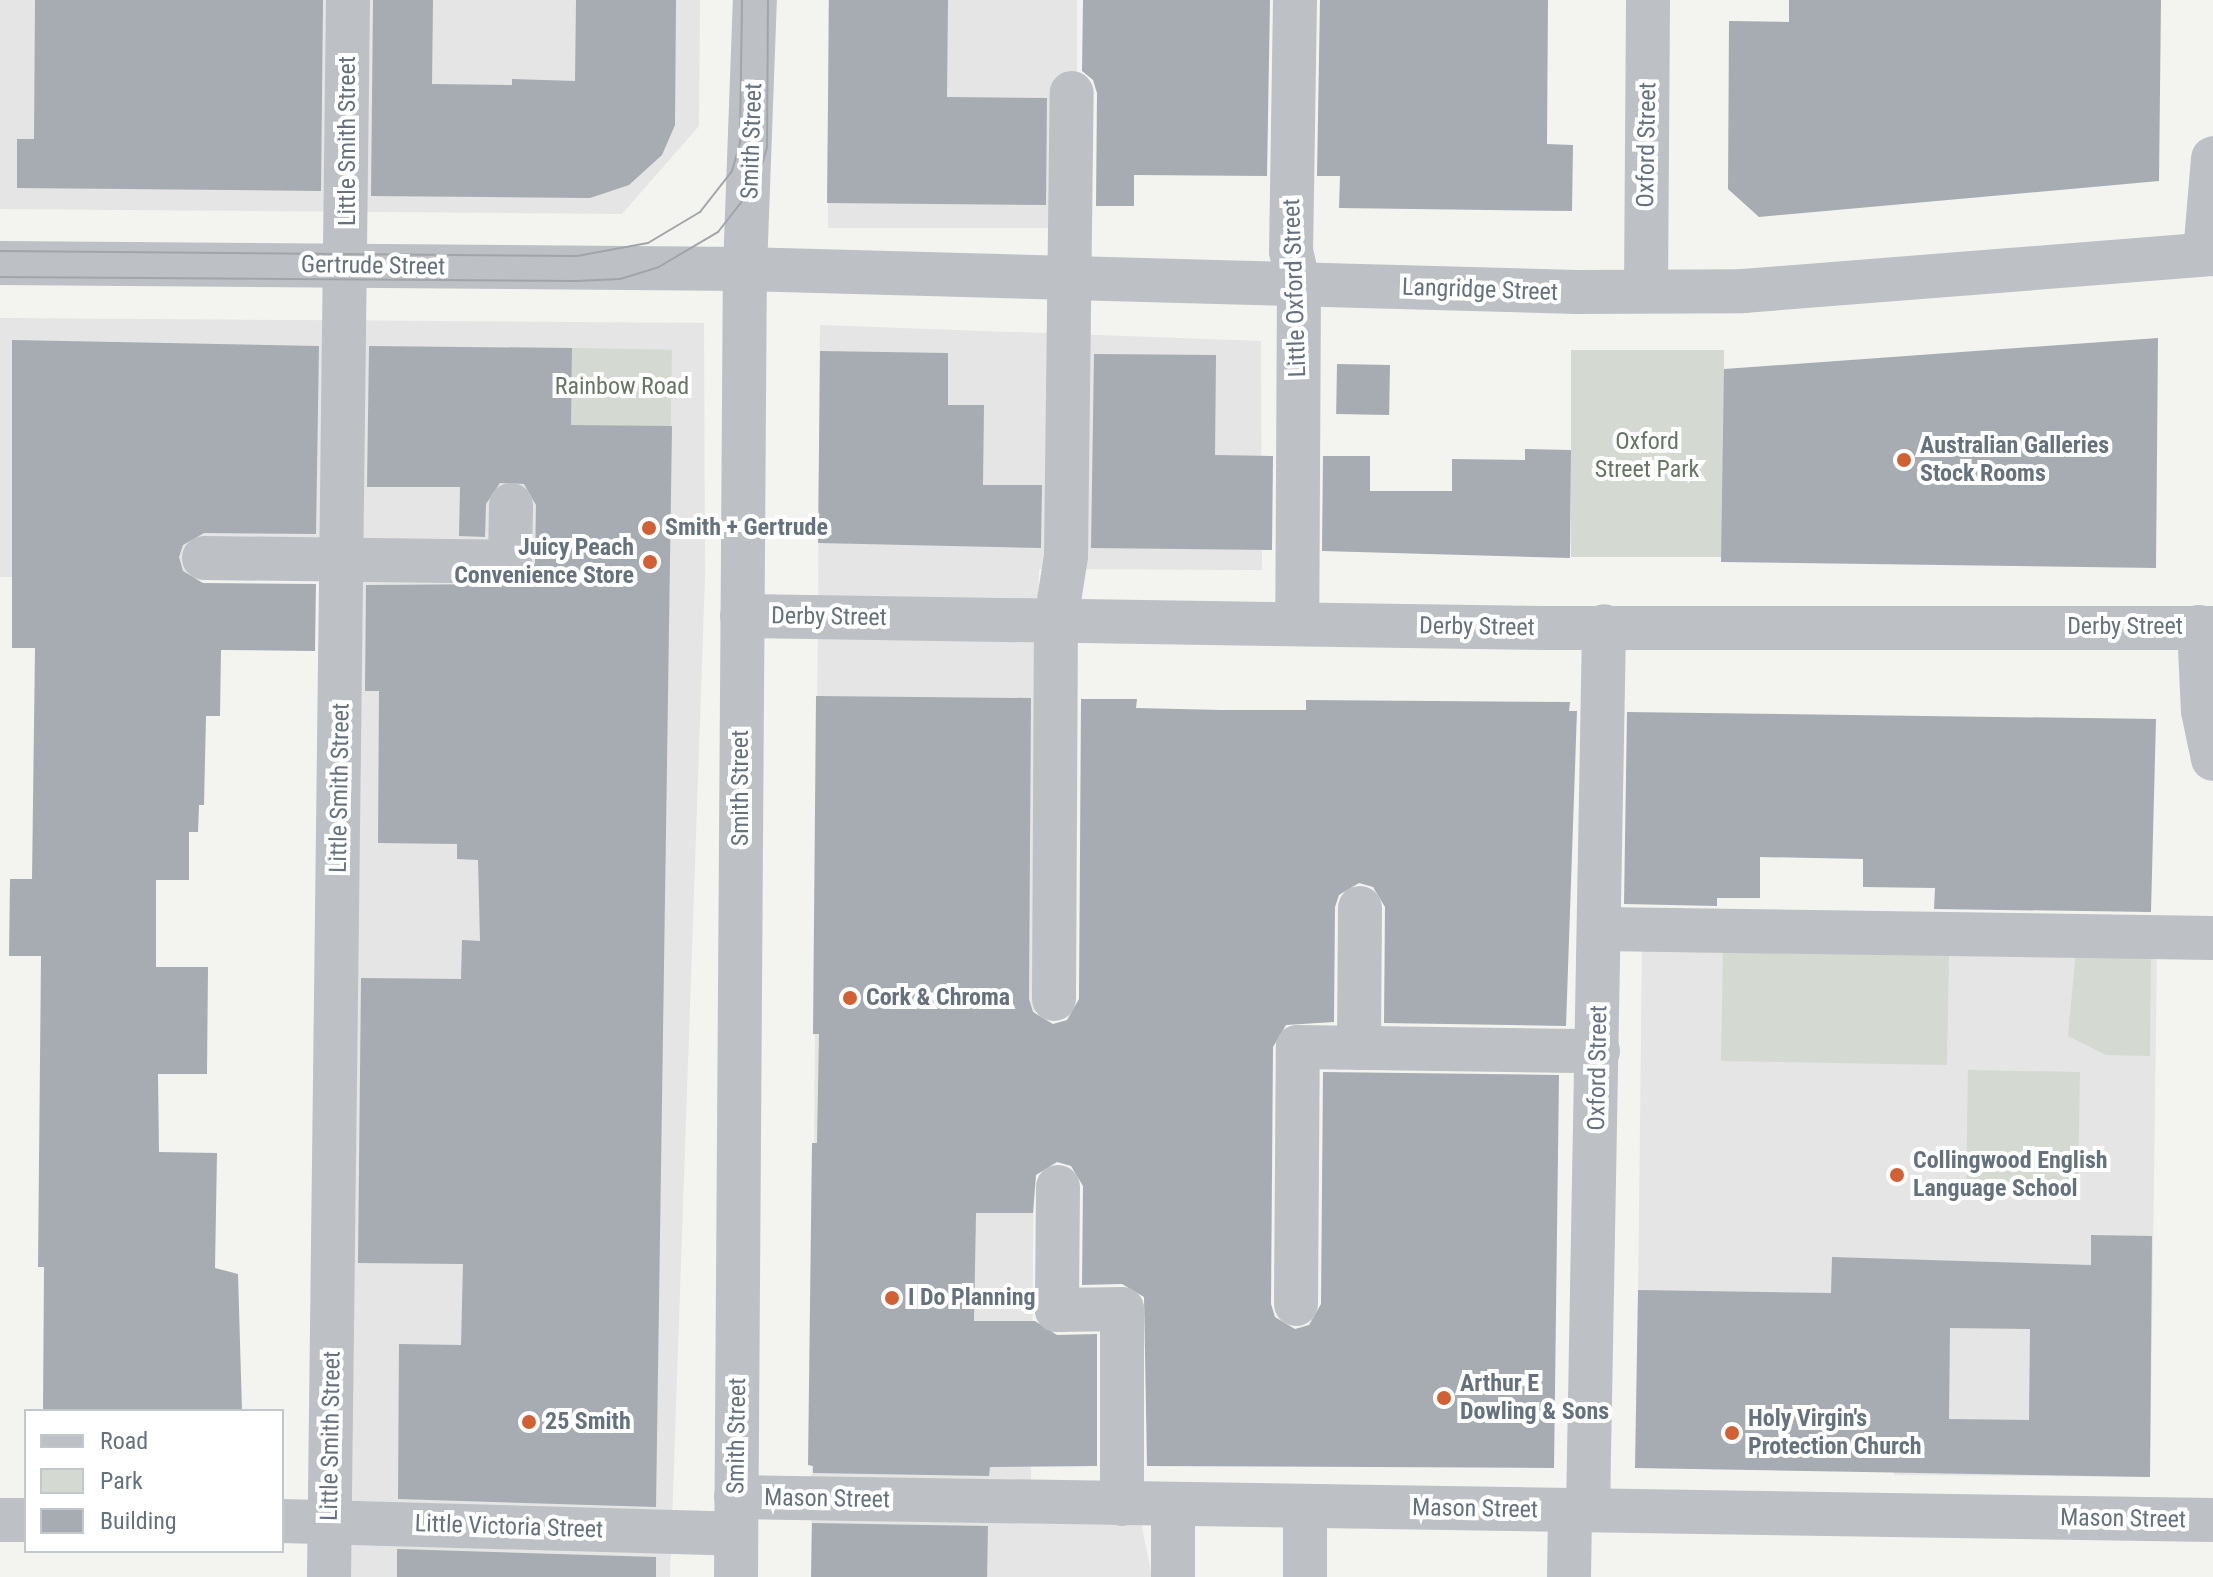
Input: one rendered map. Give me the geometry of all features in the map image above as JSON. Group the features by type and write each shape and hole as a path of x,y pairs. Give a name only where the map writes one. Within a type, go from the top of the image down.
{"street":[{"name":"Little Smith Street","path":"329,1577 348,265 348,0"},
{"name":"Smith Street","path":"736,1577 745,269 755,0"},
{"name":"Little Oxford Street","path":"1295,0 1291,251 1299,285 1297,624"},
{"name":"Oxford Street","path":"1646,291 1648,0"},
{"path":"1054,999 1056,620 1066,556 1072,93"},
{"path":"2209,254 2213,158"},
{"name":"Langridge Street","path":"745,269 1068,280 1646,291 1786,288 2209,254"},
{"name":"Gertrude Street","path":"0,263 745,269"},
{"path":"204,558 510,562 511,505"},
{"name":"Derby Street","path":"742,616 1297,624 2206,628"},
{"name":"Oxford Street","path":"1569,1577 1579,1510 1598,1051 1604,626"},
{"path":"2206,628 2203,711 2213,759"},
{"path":"1359,1048 1360,908"},
{"path":"1601,929 2213,938"},
{"path":"1296,1304 1298,1047 1598,1051"},
{"path":"1058,1187 1057,1310 1122,1309 1122,1504"},
{"path":"1173,1504 1173,1577"},
{"name":"Mason Street","path":"736,1516 1173,1504 2213,1520"},
{"path":"1305,1506 1305,1577"},
{"name":"Little Victoria Street","path":"284,1521 736,1516"},
{"path":"0,1520 24,1520"}],"shaded area":[{"path":"0,0 700,0 699,126 622,214 0,209"},
{"path":"828,0 1077,0 1077,228 828,228"},
{"path":"0,318 704,323 705,578 670,1577 347,1577 362,577 0,577"},
{"path":"820,325 1261,341 1262,570 1039,569 1031,1490 1135,1492 1152,1577 811,1577"},
{"name":"Collingwood English Language School","path":"1642,946 2157,951 2150,1477 1894,1475 1895,1396 1637,1392"}],"green space":[{"name":"Rainbow Road","path":"572,348 672,350 671,427 571,425"},
{"name":"Oxford Street Park","path":"1571,350 1724,350 1724,557 1571,557"},
{"path":"1723,947 1949,951 1947,1065 1721,1061"},
{"path":"2076,950 2151,951 2150,1056 2106,1055 2068,1036"},
{"path":"1968,1070 2080,1072 2078,1183 1966,1181"}],"building":[{"path":"35,0 323,0 321,191 17,188 17,139 34,139"},
{"path":"373,0 433,0 432,84 512,85 512,79 575,81 576,0 676,0 675,125 662,155 629,185 590,198 371,196"},
{"path":"829,0 948,0 947,97 1047,98 1046,205 827,203"},
{"path":"1083,0 1270,0 1267,176 1134,175 1134,206 1096,206 1097,93 1093,80 1082,71"},
{"path":"1320,0 1548,0 1547,144 1573,145 1572,211 1339,208 1340,176 1317,176"},
{"path":"1789,0 2161,0 2159,181 1759,217 1728,189 1729,21 1789,22"},
{"path":"2158,338 2156,568 1721,562 1724,369"},
{"path":"12,340 319,346 316,534 204,533 183,545 179,557 183,571 203,583 316,584 315,651 221,650 220,716 206,716 204,805 199,805 198,832 189,832 189,880 156,880 156,967 208,967 207,1074 158,1074 159,1152 217,1153 215,1268 238,1274 242,1409 43,1409 44,1267 38,1267 41,956 9,956 10,879 32,879 35,648 12,648"},
{"path":"369,346 572,348 571,425 672,426 656,1507 398,1499 399,1344 461,1345 463,1264 358,1263 361,978 461,979 462,940 480,941 478,860 457,859 457,844 378,843 379,691 365,691 366,585 521,584 535,563 536,505 524,484 500,483 486,504 485,537 459,536 460,487 367,487"},
{"path":"820,351 948,353 948,405 984,405 983,485 1042,485 1041,548 818,543"},
{"path":"1094,354 1216,355 1215,455 1273,456 1272,550 1091,548"},
{"path":"1337,364 1390,365 1389,415 1336,414"},
{"path":"1525,449 1571,450 1570,558 1322,551 1323,456 1370,456 1370,491 1452,491 1452,459 1525,460"},
{"path":"816,696 1031,698 1029,999 1033,1012 1053,1024 1067,1020 1079,999 1081,699 1137,699 1136,708 1222,710 1306,710 1306,700 1570,702 1569,711 1577,711 1566,1026 1384,1023 1385,907 1373,887 1359,883 1339,895 1335,907 1334,1022 1286,1025 1273,1047 1271,1304 1275,1317 1295,1329 1309,1325 1321,1304 1323,1072 1559,1075 1554,1468 1147,1466 1144,1297 1122,1284 1082,1285 1083,1186 1071,1166 1057,1162 1036,1175 1033,1213 976,1213 974,1321 1035,1321 1057,1335 1097,1334 1097,1466 990,1467 989,1476 813,1473 813,1466 808,1465 812,1143 817,1143 819,1034 813,1034"},
{"path":"1627,712 2156,719 2151,912 1934,909 1935,888 1863,887 1863,859 1760,857 1760,898 1717,898 1717,906 1624,904"},
{"path":"2091,1235 2152,1236 2150,1477 1635,1468 1638,1290 1831,1293 1832,1257 2091,1265","holes":["1950,1328 2030,1329 2029,1420 1949,1419"]},
{"path":"812,1523 988,1526 987,1577 811,1577"},
{"path":"397,1549 656,1557 656,1577 397,1577"}],"tram line":[{"path":"0,251 577,256 648,243 700,212 732,171 740,143 742,0"},
{"path":"0,277 576,281 620,279 657,268 718,232 757,182 767,146 768,0"}],"place":[{"name":"Australian Galleries Stock Rooms","path":"1904,460"},
{"name":"Smith + Gertrude","path":"649,528"},
{"name":"Juicy Peach Convenience Store","path":"650,562"},
{"name":"Cork & Chroma","path":"850,998"},
{"name":"Collingwood English Language School","path":"1897,1175"},
{"name":"I Do Planning","path":"892,1298"},
{"name":"Arthur E Dowling & Sons","path":"1444,1398"},
{"name":"25 Smith","path":"529,1422"},
{"name":"Holy Virgin's Protection Church","path":"1732,1433"}]}
